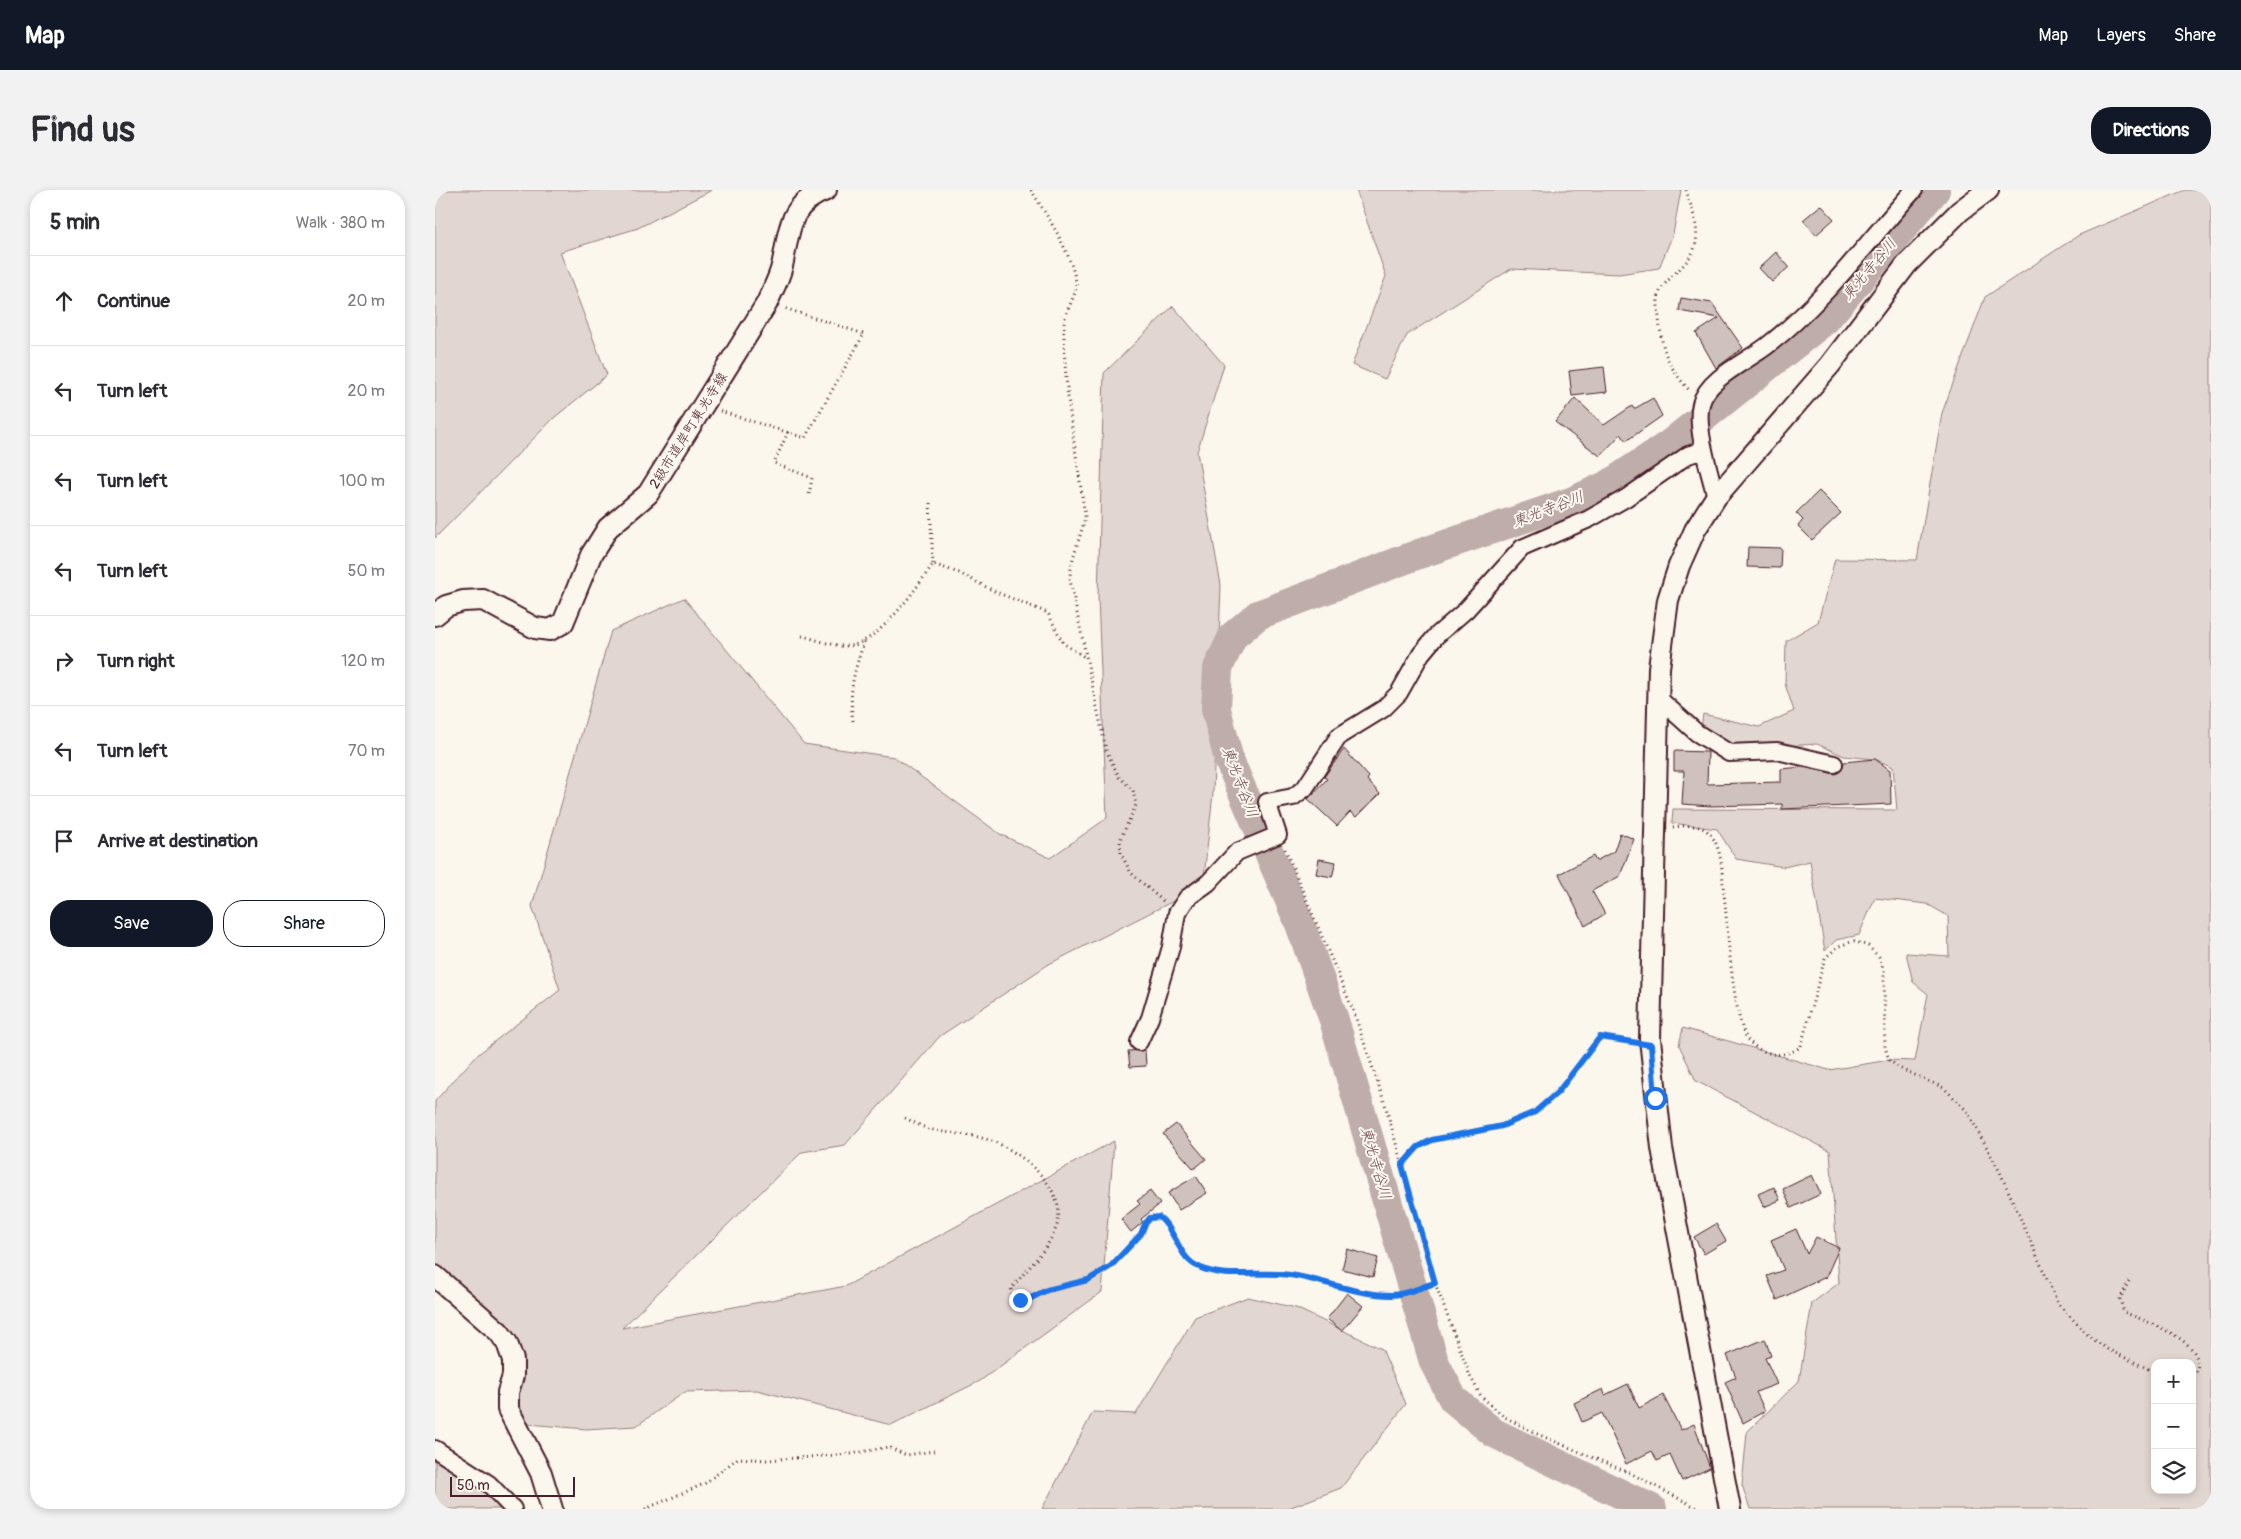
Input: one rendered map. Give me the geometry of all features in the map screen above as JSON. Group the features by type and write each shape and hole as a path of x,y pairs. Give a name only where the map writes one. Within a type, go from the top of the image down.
{"street":[{"name":"2級市道岸町東光寺線","path":"435,615 446,606 463,601 483,600 535,628 550,630 563,623 591,555 608,528 648,494 705,406 767,303 781,268 789,226 796,210 817,194 826,190"},
{"path":"1715,497 1703,446 1701,404 1709,386 1768,346 1814,307 1914,190"},
{"path":"1730,1509 1662,1148 1651,1045 1658,698 1662,632 1668,600 1679,566 1695,530 1715,497 1830,365 1907,264 1960,210 1988,190"},
{"path":"1139,1042 1150,1018 1171,947 1177,913 1187,898 1208,883 1237,852 1278,834 1267,802 1293,797 1305,788 1339,736 1383,709 1399,694 1421,654 1436,636 1466,610 1522,548 1589,519 1626,498 1703,446"},
{"path":"1658,698 1697,733 1729,753 1777,751 1835,764"},
{"path":"435,1276 499,1332 507,1343 513,1360 513,1376 508,1392 507,1409 541,1474 552,1509"},
{"path":"435,1449 489,1484 513,1509"}],"path":[{"path":"1031,190 1057,230 1069,257 1077,284 1064,322 1065,356 1085,517 1082,534 1070,568 1070,580 1106,750 1119,777 1133,790 1136,805 1120,840 1121,854 1131,873 1177,913"},
{"path":"1686,190 1697,228 1696,244 1685,262 1662,288 1657,300 1661,347 1676,375 1701,404"},
{"path":"705,406 805,438 864,334 767,303"},
{"path":"788,432 774,463 812,478 809,495"},
{"path":"802,636 847,646 865,638 889,622 933,564 930,503"},
{"path":"933,564 959,573 996,592 1048,613 1063,643 1086,658"},
{"path":"853,720 850,698 855,669 865,638"},
{"path":"1655,830 1687,826 1701,827 1709,833 1716,844 1722,870 1737,1017 1749,1041 1758,1048 1776,1054 1796,1051 1801,1046 1825,958 1839,946 1855,941 1868,946 1879,957 1884,971 1885,1047 1889,1060 1899,1068 1944,1088 1967,1111 2000,1172 2058,1304 2089,1336 2107,1349 2151,1370"},
{"path":"1278,834 1353,1010 1385,1104 1435,1283 1470,1376 1481,1396 1503,1416 1535,1433 1632,1474 1699,1509"},
{"path":"1402,1165 1418,1147 1432,1140 1502,1126 1535,1112 1558,1092 1600,1037 1651,1045"},
{"path":"905,1118 931,1130 989,1140 1011,1149 1033,1165 1045,1181 1055,1200 1060,1216 1057,1228 1048,1245 1011,1289 1013,1298 1020,1300 1031,1298 1047,1290 1088,1280 1111,1266 1141,1234 1150,1218 1159,1217 1168,1224 1184,1253 1195,1265 1218,1272 1289,1274 1371,1295 1394,1295 1435,1283"},
{"path":"2129,1280 2120,1299 2124,1312 2173,1334 2192,1348 2198,1360 2196,1374"},
{"path":"645,1509 704,1484 738,1458 767,1460 851,1454 888,1447 906,1455 934,1451"}],"shaded area":[{"path":"435,190 712,190 638,228 560,252 607,375 555,417 435,538"},
{"path":"1356,190 1681,190 1673,234 1659,268 1619,274 1511,269 1407,335 1385,379 1352,365 1386,276"},
{"path":"2185,190 2211,190 2211,1509 1750,1509 1742,1485 1747,1432 1799,1381 1812,1303 1839,1283 1830,1151 1696,1081 1679,1045 1683,1028 1829,1070 1889,1060 1915,1061 1928,994 1913,982 1906,953 1949,956 1948,916 1927,904 1875,898 1859,935 1836,940 1825,951 1810,861 1784,867 1736,859 1717,829 1672,823 1673,809 1897,810 1893,767 1875,759 1844,756 1817,744 1731,749 1701,730 1703,714 1759,727 1794,711 1785,684 1786,641 1818,622 1835,559 1917,560 1942,413 1985,297 2079,235"},
{"path":"1173,306 1224,365 1197,452 1221,585 1213,793 1203,886 1049,964 940,1036 845,1145 802,1152 622,1328 846,1286 1114,1141 1102,1292 980,1381 891,1425 757,1390 685,1392 636,1426 586,1429 505,1422 514,1344 465,1317 435,1281 435,1101 476,1056 560,990 532,906 611,631 684,598 804,744 894,757 1000,834 1050,858 1107,818 1098,598 1104,373"},
{"path":"1248,1297 1296,1308 1382,1349 1406,1404 1341,1488 1286,1509 1042,1509 1093,1412 1136,1414 1195,1317"},
{"path":"435,1447 489,1490 501,1509 435,1509"}],"building":[{"path":"1821,205 1834,219 1816,235 1803,220"},
{"path":"1776,252 1789,267 1772,282 1759,268"},
{"path":"1681,298 1712,303 1743,348 1716,368 1696,333 1719,318 1679,311"},
{"path":"1604,367 1607,392 1572,396 1569,371"},
{"path":"1575,398 1604,425 1632,406 1634,409 1653,398 1662,416 1626,441 1621,434 1600,456 1555,422"},
{"path":"1819,491 1841,513 1812,540 1798,526 1803,520 1796,513"},
{"path":"1748,547 1781,548 1780,568 1747,567"},
{"path":"1344,749 1369,777 1367,780 1380,794 1356,817 1350,812 1337,826 1308,799 1327,779 1324,777"},
{"path":"1674,751 1708,752 1707,784 1781,782 1781,769 1802,767 1836,774 1842,770 1844,762 1875,759 1890,770 1891,804 1782,809 1782,804 1711,806 1682,804 1684,771 1674,771"},
{"path":"1620,833 1634,839 1620,876 1592,891 1605,914 1585,926 1559,874 1593,856 1596,861 1614,851"},
{"path":"1319,859 1336,862 1332,877 1316,874"},
{"path":"1145,1050 1146,1066 1130,1067 1128,1051"},
{"path":"1176,1124 1206,1159 1194,1169 1163,1134"},
{"path":"1812,1175 1821,1194 1791,1208 1783,1189"},
{"path":"1196,1176 1207,1193 1179,1210 1168,1193"},
{"path":"1774,1187 1780,1200 1764,1207 1758,1194"},
{"path":"1150,1191 1160,1204 1141,1219 1143,1222 1131,1232 1121,1219 1140,1204 1137,1201"},
{"path":"1716,1224 1726,1241 1704,1254 1694,1237"},
{"path":"1796,1229 1807,1254 1816,1237 1839,1248 1826,1277 1777,1300 1767,1276 1784,1270 1771,1240"},
{"path":"1347,1249 1378,1258 1373,1277 1342,1269"},
{"path":"1347,1293 1363,1306 1342,1331 1327,1319"},
{"path":"1765,1339 1771,1356 1765,1358 1777,1384 1756,1392 1765,1411 1743,1423 1725,1382 1736,1377 1727,1355"},
{"path":"1628,1384 1639,1408 1663,1395 1681,1430 1694,1424 1710,1468 1682,1481 1670,1455 1657,1461 1652,1451 1626,1464 1602,1413 1582,1422 1574,1403 1603,1389 1605,1395"}],"waterway":[{"name":"東光寺谷川","path":"1652,1509 1494,1433 1453,1399 1434,1362 1334,1020 1300,924 1229,760 1216,709 1218,668 1233,636 1258,615 1419,554 1571,502 1610,484 1670,444 1825,320 1935,190"}],"route":[{"path":"1020,1300 1031,1298 1047,1290 1088,1280 1111,1266 1141,1234 1150,1218 1159,1217 1168,1224 1184,1253 1195,1265 1218,1272 1289,1274 1371,1295 1394,1295 1435,1283 1402,1165 1418,1147 1432,1140 1502,1126 1535,1112 1558,1092 1600,1037 1651,1045 1655,1098"}]}
